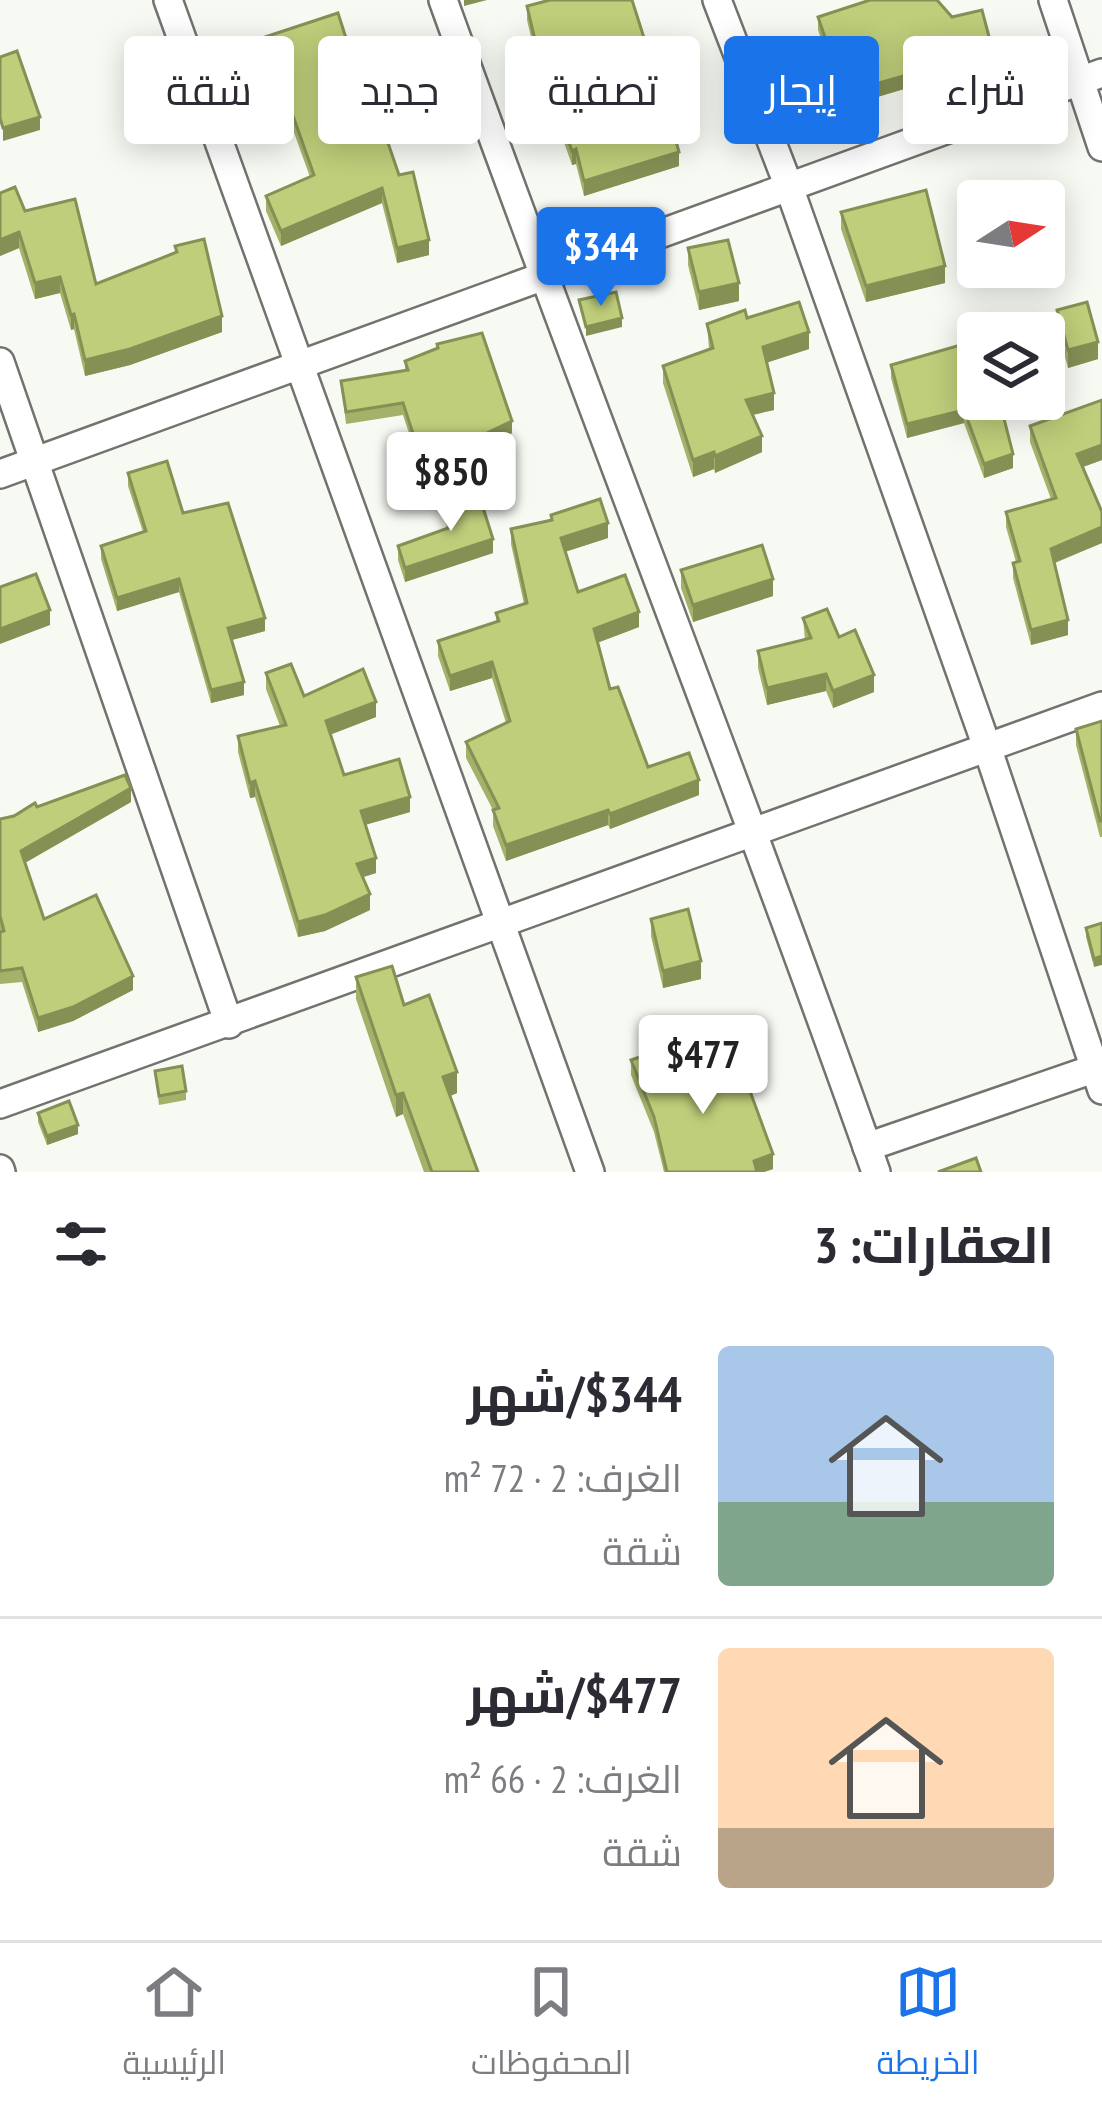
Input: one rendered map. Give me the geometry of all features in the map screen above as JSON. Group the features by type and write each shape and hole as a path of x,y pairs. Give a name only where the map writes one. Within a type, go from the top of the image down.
{"street":[{"path":"167,0 590,1172"},
{"path":"442,0 754,830 872,1160 1099,1075 789,187 717,0"},
{"path":"1053,0 1091,77 1102,147"},
{"path":"0,474 1091,77"},
{"path":"0,362 229,1024"},
{"path":"0,1104 1102,706"}],"building":[{"path":"550,0 632,0 643,36 534,36 527,6"},
{"path":"870,0 937,0 952,17 982,10 989,36 903,36 903,76 879,83 879,36 824,36 818,17"},
{"path":"338,13 345,36 318,36 318,144 388,144 399,175 413,172 429,240 397,248 382,188 281,231 266,196 314,175 294,119 294,36 268,36"},
{"path":"17,51 40,117 3,128 0,57"},
{"path":"570,144 677,144 679,152 584,181 576,149 572,151"},
{"path":"15,187 25,211 75,199 96,284 177,252 175,246 204,239 222,316 85,360 60,277 35,283 19,232 0,240 0,193"},
{"path":"926,190 945,266 866,286 841,212"},
{"path":"728,240 739,283 699,292 688,248"},
{"path":"616,292 622,318 586,327 579,300"},
{"path":"799,302 809,332 763,347 774,393 746,400 762,436 693,460 663,366 713,348 707,324 745,310 747,318"},
{"path":"1087,302 1098,342 1068,350 1065,312 1057,310"},
{"path":"482,333 512,421 421,458 403,403 346,412 341,381 408,370 405,361 438,348 437,344"},
{"path":"957,346 957,412 907,424 891,365"},
{"path":"1102,400 1102,445 1077,454 1102,512 1102,527 1051,549 1068,620 1031,630 1013,563 1020,561 1006,512 1056,498 1030,426 1065,420 1065,413"},
{"path":"968,420 1004,420 1013,454 984,464"},
{"path":"167,461 183,513 228,503 265,618 228,628 244,682 211,690 179,579 117,598 101,546 146,531 128,473"},
{"path":"479,495 493,539 405,568 398,546 451,527 445,506"},
{"path":"600,499 608,523 561,538 578,592 625,575 639,612 594,629 610,689 618,687 648,767 689,753 699,780 610,814 608,810 506,845 493,810 499,808 466,742 510,721 492,662 450,676 438,641 499,621 496,613 527,603 511,529 552,520 551,515"},
{"path":"762,545 773,579 693,605 681,570"},
{"path":"36,574 50,610 0,629 0,587"},
{"path":"827,609 839,637 855,630 874,675 833,691 826,674 767,688 758,651 811,638 803,618"},
{"path":"291,664 304,696 363,669 376,702 326,721 344,775 399,759 410,797 361,811 376,858 357,864 370,894 298,922 238,736 286,725 266,673"},
{"path":"1102,721 1102,821 1100,821 1076,729"},
{"path":"125,775 131,788 21,851 44,919 96,895 133,976 73,1007 38,1018 22,968 0,971 0,932 4,931 0,819"},
{"path":"688,909 701,961 663,971 651,919"},
{"path":"1102,923 1102,956 1094,959 1086,928"},
{"path":"392,966 404,1005 429,995 457,1072 443,1077 478,1172 432,1172 403,1093 396,1095 356,977"},
{"path":"667,1048 678,1080 740,1064 773,1154 754,1161 757,1172 667,1172 654,1117 631,1060"},
{"path":"182,1066 186,1091 159,1096 155,1071"},
{"path":"69,1101 78,1125 47,1136 38,1113"},
{"path":"976,1158 981,1172 938,1172"}]}
